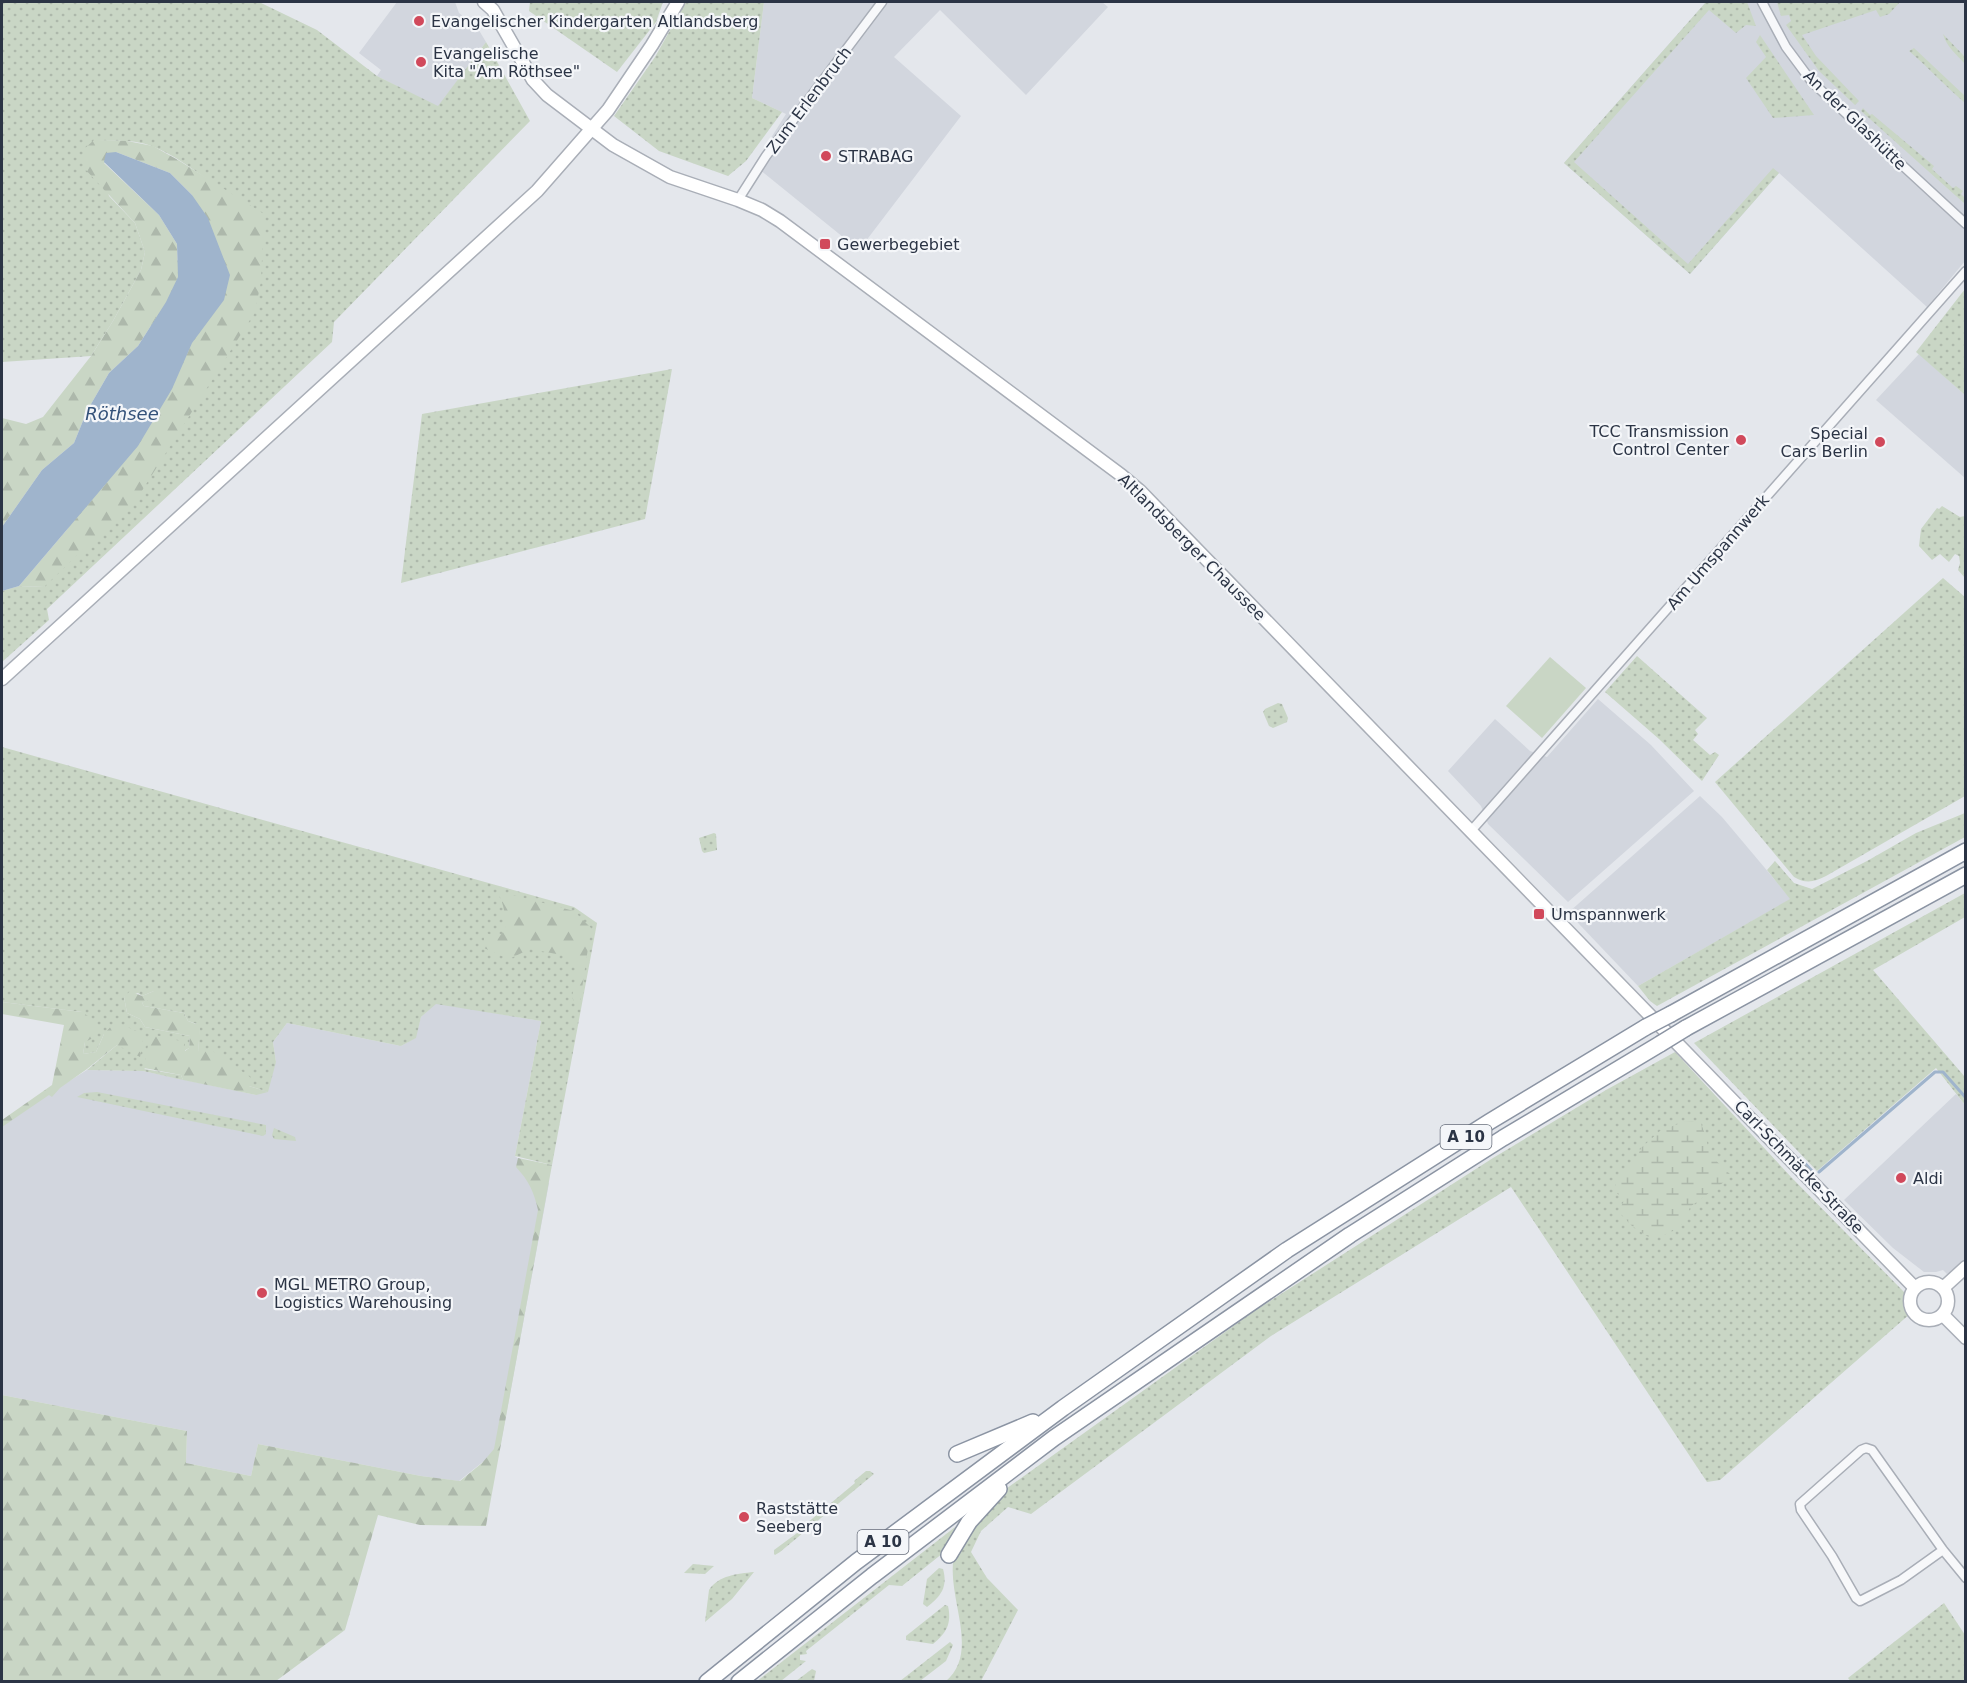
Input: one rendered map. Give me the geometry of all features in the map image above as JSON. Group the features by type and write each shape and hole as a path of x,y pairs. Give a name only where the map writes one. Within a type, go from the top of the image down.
{"highway":[{"name":"A 10","path":"707,1682 856,1562 1063,1408 1287,1250 1646,1027 1965,851"},
{"name":"A 10","path":"739,1682 872,1576 1030,1456 1350,1235 1503,1138 1686,1028 1965,875"},
{"path":"957,1454 992,1441 1063,1408"},
{"path":"949,1555 976,1512 1030,1456"}],"street":[{"name":"Altlandsberger Chaussee","path":"484,2 493,10 533,80 547,95 613,145 670,177 762,210 799,234 1121,475 1157,507 1470,832 1682,1047"},
{"path":"2,679 537,191 608,110 678,2"},
{"name":"Zum Erlenbruch","path":"738,200 766,156 882,2"},
{"name":"An der Glashütte","path":"1762,2 1786,47 1812,82 1965,224"},
{"name":"Am Umspannwerk","path":"1470,832 1965,272"},
{"name":"Carl-Schmäcke-Straße","path":"1682,1047 1915,1288"},
{"path":"1943,1288 1965,1267"},
{"path":"1930,1282 1943,1288 1948,1297 1948,1304 1943,1315 1927,1321 1917,1317 1910,1307 1915,1288 1930,1282"},
{"path":"1943,1315 1965,1338"},
{"path":"1943,1550 1901,1580 1860,1601 1856,1599 1832,1556 1800,1510 1800,1504 1861,1450 1872,1450 1965,1578"}],"shaded area":[{"name":"Evangelische Kita \"Am Röthsee\"","path":"397,2 455,2 459,13 477,27 486,42 438,107 377,76 381,70 359,53"},
{"path":"764,2 1102,2 1108,7 1026,95 940,10 894,57 961,116 859,250 754,165 786,114 752,98"},
{"path":"1706,2 1965,2 1965,261 1927,307 1779,173 1690,274 1564,163"},
{"name":"Special Cars Berlin","path":"1919,354 1965,395 1965,478 1876,400"},
{"path":"1598,699 1651,745 1694,791 1568,902 1488,824 1481,806 1448,771 1495,719 1530,751 1547,757"},
{"path":"1700,796 1722,817 1791,899 1638,986 1569,912"},
{"path":"436,1003 541,1021 515,1156 549,1183 500,1448 459,1481 421,1476 258,1444 251,1476 186,1463 187,1431 2,1395 2,1123 87,1070 143,1071 256,1095 276,1062 273,1042 287,1023 401,1046 415,1038 421,1017"},
{"path":"1956,1094 1965,1105 1965,1260 1947,1274 1943,1270 1924,1272 1893,1248 1844,1200"}],"green space":[{"path":"2,2 259,2 317,30 377,76 438,106 486,42 530,121 334,322 332,342 47,609 49,620 2,662 2,591 19,586 44,587 210,181 176,158 147,144 94,141 109,196 135,223 145,252 141,270 91,356 2,362"},
{"path":"530,2 663,2 656,22 617,72 529,11"},
{"path":"686,2 764,2 752,98 782,112 746,161 728,176 659,151 614,116 655,57"},
{"path":"1706,2 1747,2 1756,26 1746,25 1736,33 1709,10 1574,162 1688,264 1773,168 1779,173 1690,274 1564,163"},
{"path":"1777,2 1900,2 1889,14 1880,17 1876,10 1802,35 1816,56 1859,101 1855,105 1819,71 1786,25 1791,21 1789,15 1781,16"},
{"path":"1943,34 1965,57 1965,64 1949,46"},
{"path":"1760,35 1814,115 1773,118 1746,78 1766,57 1756,42"},
{"path":"1914,48 1965,96 1965,103 1909,51"},
{"path":"1863,108 1934,166 1932,169 1953,188 1956,186 1963,191 1961,194 1965,198 1965,204 1861,111"},
{"path":"94,140 127,141 153,146 264,214 261,281 255,312 138,497 44,587 19,586 138,446 172,389 192,343 224,300 192,195 170,173 116,152 104,163 159,215 177,244 178,277 166,302 138,346 109,373 87,411 74,443 42,470 2,527 2,418 26,424 43,417 91,356 141,270 145,252 135,223 85,169 83,150"},
{"path":"1965,289 1965,395 1916,352"},
{"path":"672,369 645,519 401,583 422,414"},
{"path":"1942,506 1960,517 1965,516 1965,578 1958,570 1959,556 1955,554 1949,562 1940,554 1932,560 1919,546 1921,529 1937,508"},
{"path":"1943,578 1965,597 1965,796 1826,876 1818,880 1802,881 1794,877 1715,782"},
{"path":"1637,656 1707,718 1695,730 1698,734 1693,740 1710,755 1715,752 1719,755 1702,781 1659,739 1605,692"},
{"path":"1550,657 1586,688 1542,738 1506,706"},
{"path":"1278,703 1282,704 1288,718 1287,722 1273,728 1269,726 1263,712"},
{"path":"2,747 574,907 597,923 552,1165 515,1156 541,1021 436,1004 421,1017 416,1038 401,1046 287,1023 273,1042 276,1062 268,1092 249,1086 198,1052 200,1019 197,1024 188,1021 184,1013 144,1006 142,1003 154,991 142,996 138,993 124,997 127,1013 140,1019 145,1027 190,1036 189,1048 184,1051 185,1042 144,1069 181,1075 183,1080 143,1071 87,1070 117,1045 104,1034 96,1052 83,1054 85,1042 82,1012 2,1002"},
{"path":"1965,813 1965,837 1657,1006 1638,986 1790,899 1767,870 1775,861 1794,883 1812,889 1916,833"},
{"path":"714,833 717,850 704,853 699,838"},
{"path":"497,891 574,911 591,928 580,1002 574,1002 572,997 577,971 567,956 530,949 509,959 484,948 484,932 498,938 505,930 504,910"},
{"path":"1965,893 1965,917 1873,970 1965,1077 1965,1105 1936,1068 1817,1171 1694,1043"},
{"path":"130,991 142,996 154,991 161,994 162,1004 148,1000 142,1003 144,1006 184,1013 188,1021 196,1024 201,1017 198,1052 202,1049 210,1049 250,1077 249,1086 268,1092 256,1095 183,1080 181,1075 144,1068 150,1034 185,1042 185,1051 189,1048 190,1036 145,1027 140,1019 127,1013 124,997"},
{"path":"2,1002 82,1012 97,1022 95,1037 85,1042 83,1054 96,1052 104,1034 115,1022 144,1034 140,1057 117,1045 60,1088 52,1097 49,1095 2,1127 2,1120 52,1085 64,1025 2,1014"},
{"path":"1675,1052 1792,1178 1904,1292 1911,1313 1720,1480 1707,1482 1511,1187 1271,1336 1031,1514 1008,1507 981,1531 971,1552 987,1578 1018,1610 981,1681 945,1682 956,1669 961,1654 960,1619 953,1583 956,1549 1003,1491 1253,1312 1493,1158 1606,1090"},
{"path":"97,1092 266,1125 266,1134 263,1136 77,1097 84,1093"},
{"path":"1700,1121 1710,1155 1732,1176 1690,1207 1685,1222 1670,1233 1650,1238 1632,1226 1618,1211 1624,1201 1616,1192 1616,1178 1634,1165 1641,1148 1660,1131 1683,1122"},
{"path":"274,1128 295,1137 296,1141 274,1139 272,1135"},
{"path":"518,1158 552,1165 486,1526 420,1525 378,1515 345,1630 276,1681 2,1681 2,1395 187,1431 186,1463 251,1476 258,1444 421,1476 460,1481 482,1463 494,1449 538,1210 530,1187 516,1167"},
{"path":"866,1471 874,1474 780,1552 774,1554 774,1550 808,1525 807,1523"},
{"path":"968,1517 943,1553 902,1586 889,1585 806,1651 807,1654 800,1655 800,1660 806,1661 781,1681 756,1682"},
{"path":"693,1564 714,1566 705,1574 684,1573"},
{"path":"939,1568 943,1569 944,1586 940,1595 927,1607 923,1604 927,1579"},
{"path":"754,1572 732,1599 705,1622 709,1590 713,1585 729,1576"},
{"path":"1944,1603 1965,1635 1965,1681 1851,1682 1848,1678"},
{"path":"945,1605 948,1606 949,1612 948,1623 945,1632 938,1640 933,1644 906,1640 906,1636"},
{"path":"950,1642 953,1645 946,1661 920,1681 900,1681"},
{"path":"812,1669 816,1671 814,1681 796,1681"}],"water":[{"name":"Röthsee","path":"116,152 170,173 192,195 208,218 230,275 224,300 192,343 172,389 138,446 19,586 2,591 2,527 42,470 74,443 87,411 109,373 138,346 166,302 178,277 177,244 159,215 104,162 106,153"}],"waterway":[{"path":"1819,1172 1935,1072 1943,1072 1966,1098"},
{"path":"1800,1158 1812,1171"}],"place":[{"name":"Evangelischer Kindergarten Altlandsberg","path":"419,21"},
{"name":"Evangelische Kita \"Am Röthsee\"","path":"421,62"},
{"name":"STRABAG","path":"826,156"},
{"name":"Gewerbegebiet","path":"825,244"},
{"name":"TCC Transmission Control Center","path":"1741,440"},
{"name":"Special Cars Berlin","path":"1880,442"},
{"name":"Umspannwerk","path":"1539,914"},
{"name":"Aldi","path":"1901,1178"},
{"name":"MGL METRO Group, Logistics Warehousing","path":"262,1293"},
{"name":"Raststätte Seeberg","path":"744,1517"}]}
